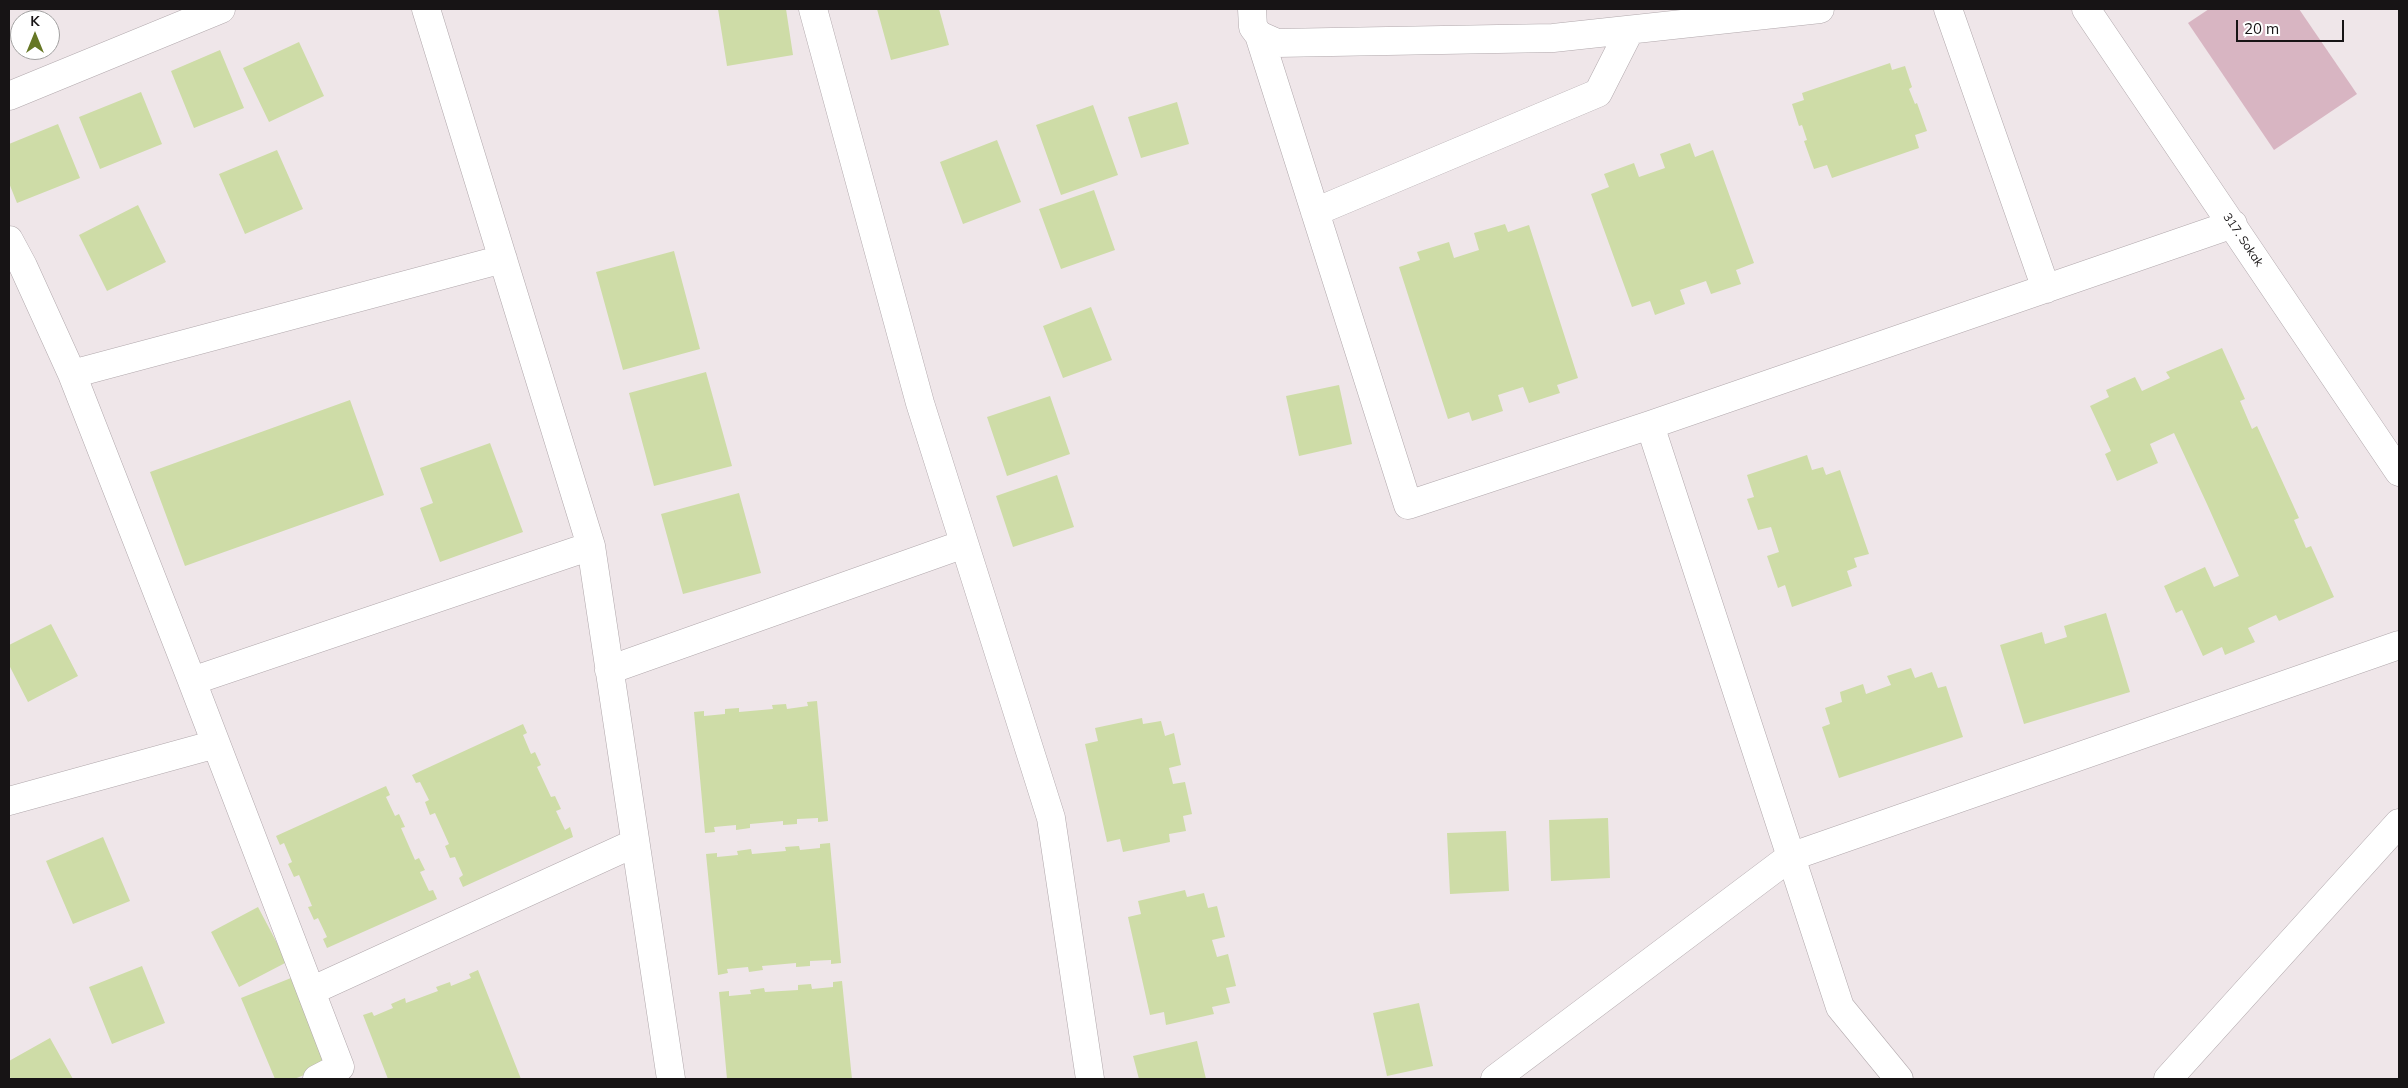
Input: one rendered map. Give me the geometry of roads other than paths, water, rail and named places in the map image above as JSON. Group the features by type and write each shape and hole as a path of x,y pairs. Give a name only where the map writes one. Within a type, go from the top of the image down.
{"street":[{"path":"9,96 221,9"},
{"path":"426,9 591,546 671,1079"},
{"path":"813,9 920,404 1051,818 1090,1079"},
{"path":"1252,9 1253,27 1259,35 1408,505 1650,425 2232,224"},
{"path":"1259,35 1277,43 1553,38 1820,9"},
{"path":"1948,9 2046,288"},
{"name":"317. Sokak","path":"2086,9 2399,472"},
{"path":"1316,212 1598,93 1630,30"},
{"path":"9,240 16,270 72,374 340,1067 317,1079"},
{"path":"72,374 502,259"},
{"path":"1650,425 1840,1008 1898,1079"},
{"path":"609,670 964,544"},
{"path":"192,681 591,546"},
{"path":"1495,1079 1790,857 2399,645"},
{"path":"9,801 216,744"},
{"path":"2168,1079 2399,823"},
{"path":"311,991 635,843"}]}
